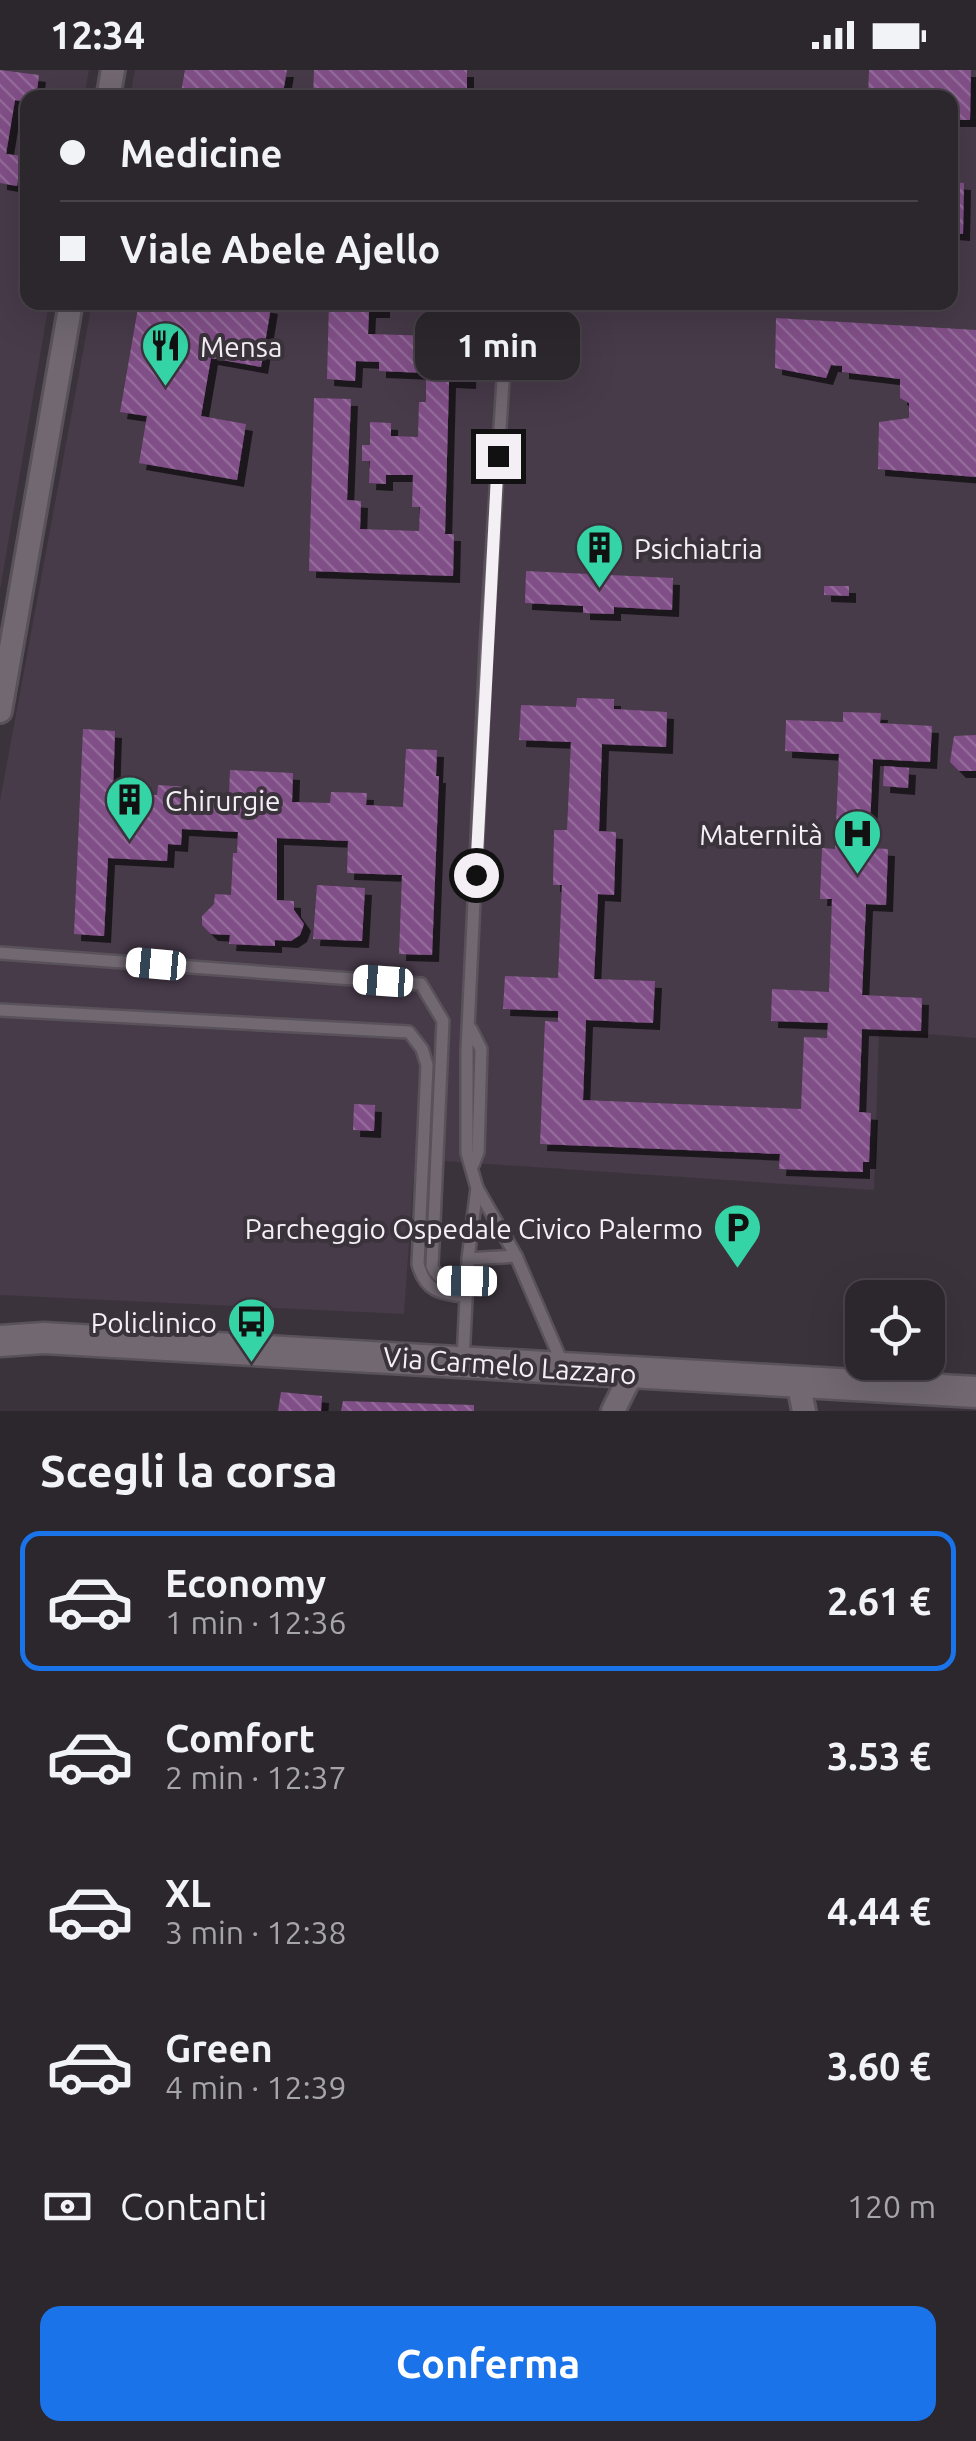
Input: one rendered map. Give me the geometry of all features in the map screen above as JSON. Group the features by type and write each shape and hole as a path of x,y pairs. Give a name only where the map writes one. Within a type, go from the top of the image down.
{"street":[{"path":"0,711 70,310"},
{"name":"Via Carmelo Lazzaro","path":"0,1356 44,1338"},
{"name":"Via Carmelo Lazzaro","path":"0,1341 44,1338 632,1373 801,1397 976,1392"},
{"path":"613,1411 632,1373"}],"lane":[{"path":"462,1362 477,1188 473,1165 478,1152 481,1050 469,1026 487,629 507,310"},
{"path":"0,953 421,984 443,1022 432,1266 443,1281 467,1281"},
{"path":"0,1010 410,1032 428,1065 418,1264 429,1288 442,1294 466,1296"},
{"path":"422,1049 443,1042"},
{"path":"477,1188 516,1256 565,1369"},
{"path":"468,1259 516,1256"}],"shaded area":[{"path":"0,70 89,70 85,90 20,90 20,310 48,310 0,590"},
{"path":"135,70 976,70 976,1038 879,1030 874,1190 415,1159 404,1314 0,1295 0,801 91,310 958,310 958,90 131,90"}],"building":[{"path":"0,70 39,75 37,90 20,90 20,101 15,100 6,154 20,156 17,186 0,183"},
{"path":"185,70 287,70 283,90 181,90"},
{"path":"314,70 467,70 467,90 313,90"},
{"path":"869,70 971,70 970,120 958,120 958,90 868,90"},
{"path":"958,183 964,183 963,234 958,234"},
{"name":"Mensa","path":"138,310 270,310 261,367 211,358 201,416 246,424 237,480 139,463 147,416 120,412"},
{"path":"329,310 383,310 369,311 368,334 436,336 436,318 428,318 428,310 471,310 469,382 449,381 445,534 454,534 453,576 309,571 314,398 351,399 347,500 361,501 360,529 419,531 420,507 412,507 413,475 386,475 386,484 369,483 370,461 362,461 362,445 370,445 370,422 391,423 391,436 418,437 419,402 426,402 426,373 379,371 379,362 356,361 355,381 327,379"},
{"path":"776,318 976,330 976,477 878,469 879,422 909,418 909,403 900,398 900,379 842,372 842,366 831,365 826,378 775,368"},
{"name":"Psichiatria","path":"526,571 673,578 672,610 614,607 614,614 583,613 583,606 525,603"},
{"path":"824,586 849,586 849,596 824,595"},
{"path":"577,698 614,699 614,709 667,712 666,747 602,744 599,831 616,832 614,895 598,894 594,979 655,981 653,1023 586,1020 583,1100 801,1109 804,1037 827,1038 828,1023 771,1021 772,989 829,992 832,899 820,899 822,848 835,849 839,754 785,751 786,720 843,722 843,712 881,713 880,723 932,726 930,762 873,759 869,848 888,849 886,905 866,904 862,995 922,998 921,1031 862,1029 859,1112 871,1113 869,1162 863,1162 863,1172 779,1169 780,1154 540,1144 545,1021 558,1022 558,1011 503,1009 505,976 558,978 562,885 553,885 554,830 567,830 571,742 519,740 521,705 576,707"},
{"name":"Chirurgie","path":"83,729 115,731 113,793 157,795 158,785 187,787 187,794 229,796 230,770 293,773 292,802 330,803 331,792 367,793 366,805 403,807 406,749 437,750 432,955 399,954 402,875 347,873 348,841 277,838 277,900 294,901 294,910 304,924 300,935 291,941 275,940 275,946 229,944 230,935 211,934 202,925 202,916 214,904 215,894 231,895 238,832 182,829 181,845 168,844 167,861 108,858 104,936 74,934"},
{"path":"976,735 976,771 959,771 950,762 954,736"},
{"path":"884,766 909,768 908,788 883,786"},
{"path":"317,885 365,888 362,941 313,939"},
{"path":"354,1104 375,1105 374,1131 353,1130"},
{"path":"281,1392 322,1396 321,1411 278,1411"},
{"path":"343,1401 474,1405 474,1411 341,1411"}],"place":[{"name":"Mensa","path":"165,388"},
{"name":"Psichiatria","path":"599,590"},
{"name":"Chirurgie","path":"130,842"},
{"name":"Maternità","path":"858,876"},
{"name":"Parcheggio Ospedale Civico Palermo","path":"738,1270"},
{"name":"Policlinico","path":"252,1364"}],"route":[{"path":"476,875 498,456"}]}
